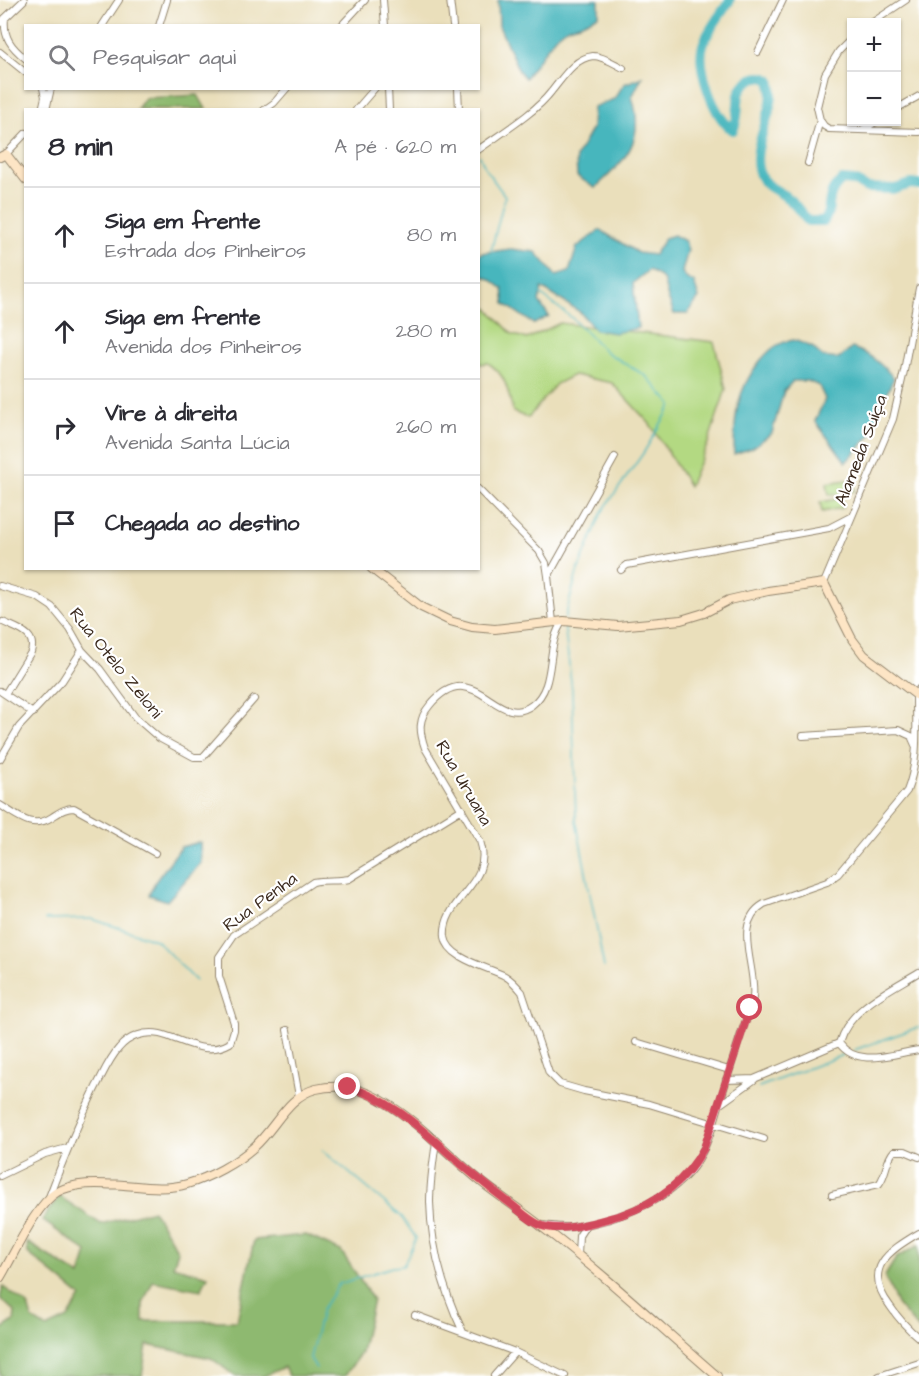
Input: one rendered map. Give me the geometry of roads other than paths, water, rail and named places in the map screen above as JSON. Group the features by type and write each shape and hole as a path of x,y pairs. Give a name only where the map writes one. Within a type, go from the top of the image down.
{"street":[{"path":"10,45 3,20 17,3 24,0"},
{"path":"103,24 119,0"},
{"path":"160,24 167,0"},
{"path":"343,24 365,0"},
{"path":"383,0 385,24"},
{"path":"450,0 453,24"},
{"path":"758,52 783,0"},
{"path":"879,18 906,0"},
{"path":"0,38 24,57"},
{"path":"808,163 820,120 818,107 825,74 838,51 847,43"},
{"path":"3,56 17,52"},
{"path":"3,56 24,72"},
{"path":"480,149 541,103 560,78 584,59 595,56 623,68"},
{"path":"43,90 44,108"},
{"path":"45,108 50,90"},
{"path":"267,108 285,90"},
{"path":"358,108 373,90"},
{"path":"388,90 389,108"},
{"path":"458,90 459,108"},
{"path":"901,107 919,96"},
{"path":"820,120 829,129 919,132"},
{"path":"861,130 868,126"},
{"path":"24,135 3,155 24,178"},
{"name":"Alameda Suíça","path":"824,583 893,419 919,288"},
{"path":"548,576 615,457"},
{"path":"480,491 539,551 546,563 553,622"},
{"path":"621,570 627,565 829,528 853,515"},
{"path":"374,570 421,607 450,621 472,627 495,629 566,621 618,626 681,620 729,600 768,591 824,583 852,639 864,655 918,694 915,775 907,791 846,867 827,882 764,904 756,909 750,919 747,932 753,997 719,1105 704,1148 696,1163 672,1188 627,1212 587,1225 570,1227 541,1225"},
{"name":"Rua Otelo Zeloni","path":"0,586 37,597 52,607 70,629 82,650 100,669 135,717 159,738 198,758 202,757 254,699"},
{"name":"Rua Uruana","path":"566,621 554,636 545,691 539,700 529,707 521,711 511,710 476,691 457,686 448,689 432,702 419,723 424,748 480,841 484,860 481,870 453,910 446,924 445,938 450,949 459,956 506,977 516,984 522,992 549,1073 560,1084 649,1104 713,1122"},
{"path":"3,622 26,632 32,639 33,645 31,652 2,693 33,713"},
{"path":"0,759 19,727 62,681 82,650"},
{"path":"804,736 898,730 911,736 916,748"},
{"path":"0,805 27,821 35,823 43,823 66,808 74,808 155,853"},
{"name":"Rua Penha","path":"49,1198 67,1148 110,1061 120,1047 137,1035 152,1032 210,1049 224,1047 230,1043 234,1023 218,967 219,957 234,935 313,882 322,880 339,882 349,879 462,809"},
{"path":"719,1105 754,1079 839,1043 849,1022 860,1011 919,972"},
{"path":"287,1030 299,1095"},
{"path":"636,1042 729,1070"},
{"path":"839,1043 844,1050 861,1058 919,1050"},
{"path":"726,1080 754,1079"},
{"path":"0,1278 22,1238 49,1198 59,1191 88,1184 175,1187 199,1180 232,1163 255,1147 299,1095 334,1086 360,1090 391,1106 482,1182 578,1255 665,1328 717,1376"},
{"path":"713,1122 764,1139"},
{"path":"436,1142 431,1184 432,1222 439,1265 449,1302 463,1332"},
{"path":"0,1176 45,1154 67,1148"},
{"path":"832,1195 879,1184 883,1179 886,1164 894,1151 905,1151 919,1157"},
{"path":"578,1255 579,1236 587,1225"},
{"path":"919,1233 891,1252 884,1260 876,1277 876,1284 883,1297 919,1338"},
{"path":"415,1315 515,1352 565,1376"},
{"path":"494,1376 515,1352"},
{"path":"879,1376 919,1363"}],"water":[{"path":"498,0 599,0 599,15 568,27 555,37 525,78 519,71 499,26"},
{"path":"642,77 632,97 636,112 635,137 624,158 595,188 577,176 576,157 592,128 593,107 614,99 624,84"},
{"path":"600,230 638,253 654,255 665,238 674,235 685,241 688,250 682,272 687,279 694,282 699,298 687,314 674,314 663,279 649,270 633,283 638,328 615,333 595,330 580,312 542,288 539,302 549,316 534,324 505,304 503,289 480,274 481,253 511,249 536,252 556,276 569,272 577,247"},
{"path":"794,340 812,347 823,357 838,359 852,348 859,350 885,368 894,378 883,401 873,433 846,462 815,421 825,399 819,386 808,381 793,381 784,391 772,433 752,448 734,454 738,405 746,383 760,361 771,350 783,342"},
{"path":"200,842 201,863 167,901 149,895 155,882 181,847"}],"waterway":[{"path":"730,0 711,28 703,45 704,78 719,115 733,130 741,89 755,78 764,77 770,80 771,104 757,154 757,166 766,183 789,199 808,221 824,221 833,191 842,180 854,181 867,188 895,189 911,184 919,185"},
{"path":"480,156 486,170 505,196 491,251"},
{"path":"540,294 571,317 606,352 646,376 672,405 644,452 602,512 577,573 565,618"},
{"path":"564,623 572,690 576,820 604,967"},
{"path":"45,920 92,919 156,940 196,981"},
{"path":"854,1050 919,1027"},
{"path":"759,1087 843,1055"},
{"path":"316,1368 310,1358 322,1309 339,1284 392,1267 403,1266 416,1238 402,1217 322,1150"}]}
